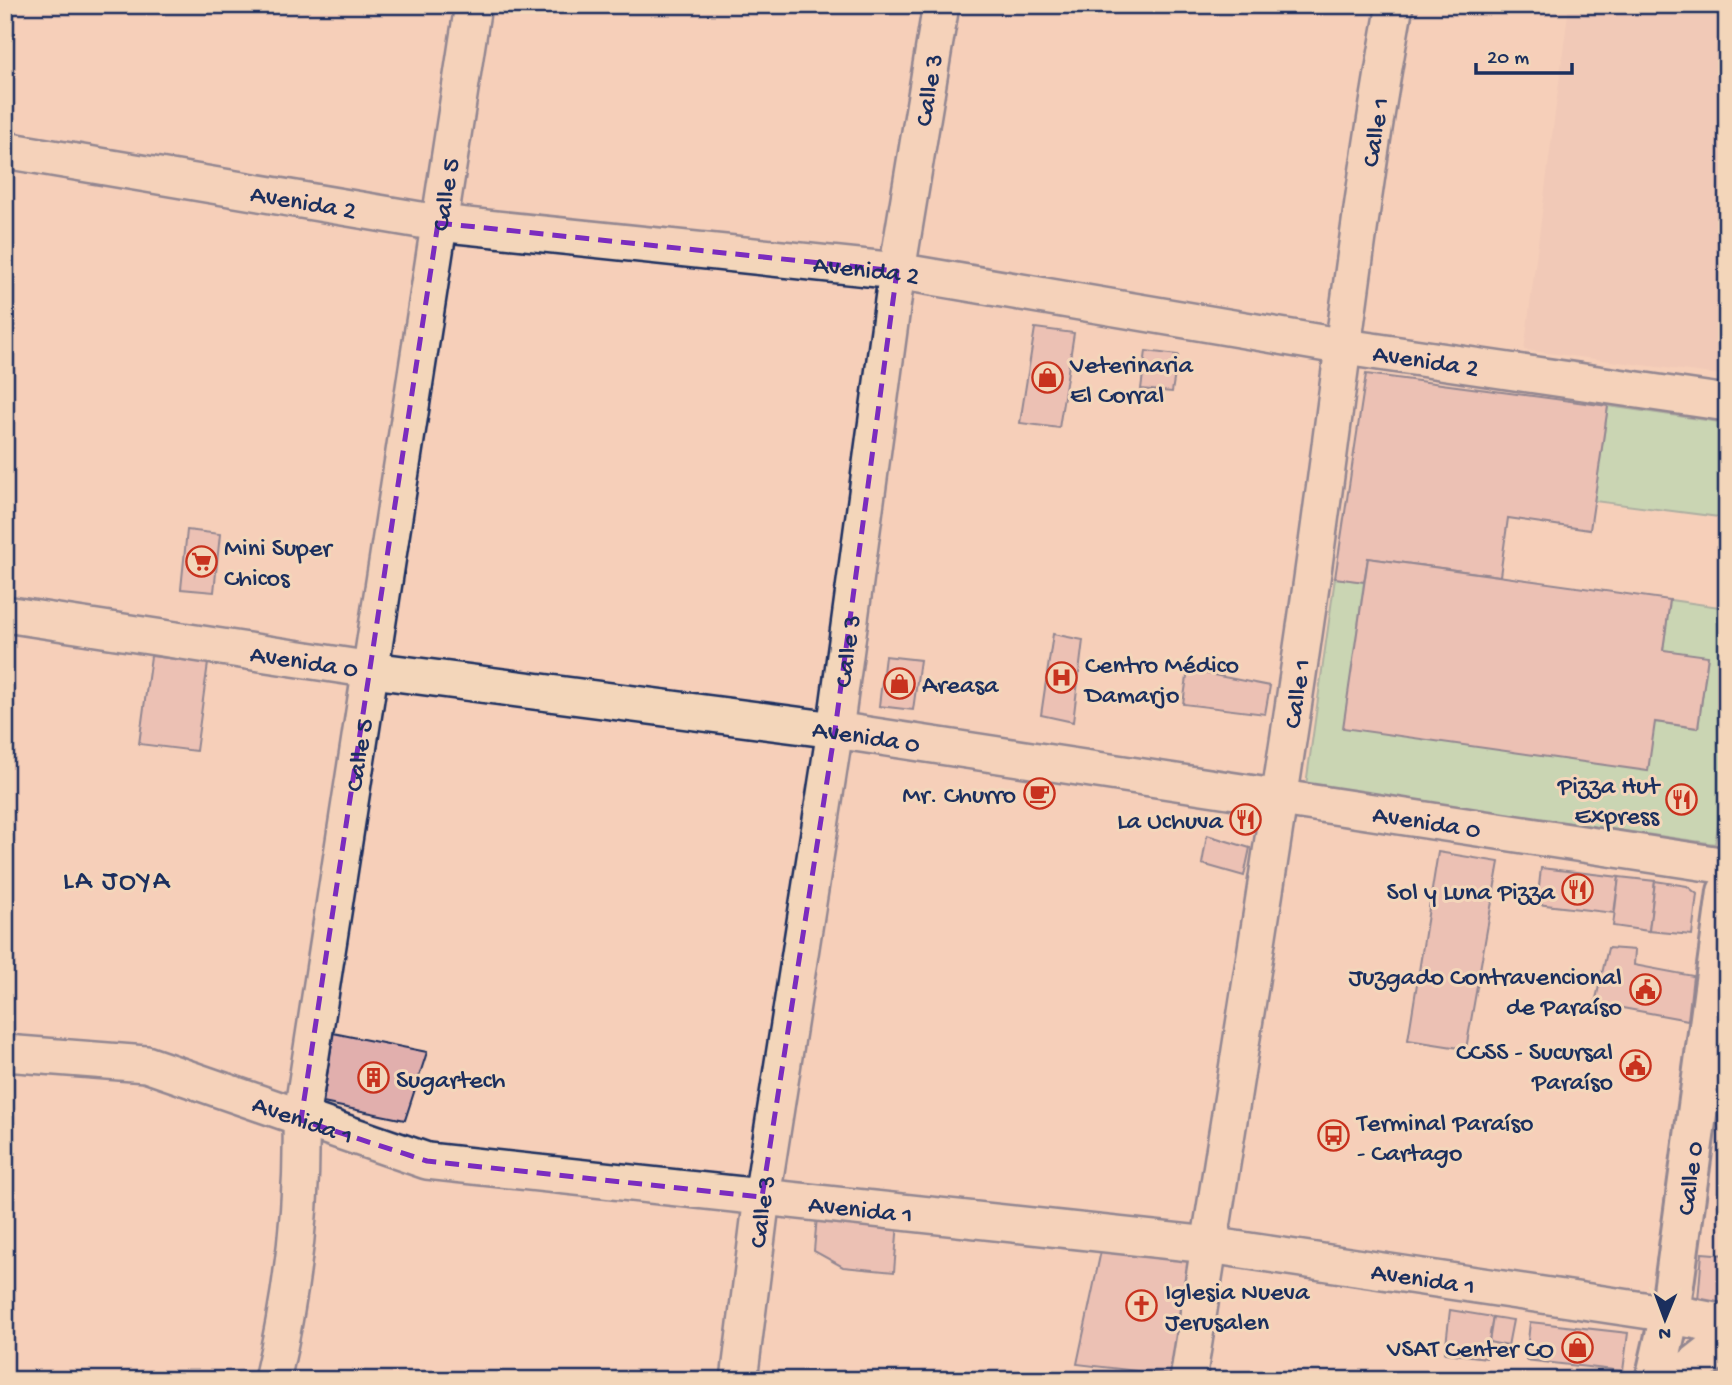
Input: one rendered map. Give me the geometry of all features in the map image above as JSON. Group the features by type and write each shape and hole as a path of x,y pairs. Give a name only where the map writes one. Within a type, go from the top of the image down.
{"main road":[{"name":"Calle 0","path":"1655,1380 1670,1314 1727,892"},
{"name":"Avenida 1","path":"1670,1314 1727,1325"},
{"path":"1677,1380 1715,1350 1727,1345"}],"street":[{"name":"Calle 5","path":"272,1380 290,1301 302,1170 302,1120 473,5"},
{"name":"Calle 3","path":"739,1380 762,1196 835,730 897,271 941,5"},
{"name":"Calle 1","path":"1188,1380 1280,799 1345,347 1372,126 1395,5"},
{"name":"Avenida 2","path":"5,150 438,223 897,271 1345,347 1727,403"},
{"name":"Avenida 0","path":"5,614 372,670 835,730 1727,866"},
{"name":"Avenida 1","path":"5,1054 146,1064 427,1161 1209,1245 1670,1314"}],"highlighted area":[{"path":"438,223 897,271 835,730 762,1197 427,1161 301,1120"}],"shaded area":[{"path":"1569,5 1727,5 1727,376 1524,350"}],"green space":[{"path":"1608,406 1727,423 1727,518 1594,501"},
{"path":"1335,578 1364,582 1344,728 1655,722 1698,728 1708,657 1663,650 1670,600 1727,608 1727,772 1715,844 1306,785"}],"building":[{"name":"Veterinaria El Corral","path":"1035,328 1074,333 1059,428 1020,423"},
{"path":"1146,351 1178,355 1172,392 1141,389"},
{"path":"1366,374 1608,406 1590,530 1508,518 1500,576 1368,558 1364,582 1335,578"},
{"name":"Mini Super Chicos","path":"187,530 220,534 214,592 181,589"},
{"path":"1368,558 1670,600 1663,650 1708,656 1698,728 1655,722 1648,771 1343,728"},
{"name":"Centro Médico Damarjo","path":"1053,634 1083,640 1073,722 1041,715"},
{"path":"151,656 208,663 196,751 139,744"},
{"name":"Areasa","path":"885,656 920,660 913,710 879,706"},
{"path":"1188,670 1270,686 1265,714 1183,704"},
{"path":"1207,835 1250,848 1244,876 1202,864"},
{"path":"1438,852 1499,862 1466,1049 1408,1040"},
{"name":"Sol y Luna Pizza","path":"1541,868 1619,877 1614,913 1537,904"},
{"path":"1619,877 1655,881 1649,931 1613,926"},
{"path":"1655,881 1687,886 1697,894 1692,935 1649,931"},
{"name":"Juzgado Contravencional de Paraíso","path":"1608,948 1635,950 1634,965 1693,976 1688,1020 1595,1003"},
{"name":"Sugartech","path":"333,1033 427,1052 405,1120 323,1103"},
{"path":"817,1216 898,1222 894,1272 843,1267 814,1251"},
{"name":"Iglesia Nueva Jerusalen","path":"1209,1245 1179,1376 1077,1364 1102,1246"},
{"path":"1702,1253 1727,1255 1727,1304 1698,1301"},
{"path":"1450,1310 1493,1317 1486,1358 1445,1353"},
{"path":"1493,1317 1513,1320 1508,1346 1489,1342"},
{"name":"VSAT Center CO","path":"1530,1322 1628,1333 1623,1371 1526,1360"}],"place":[{"name":"Veterinaria El Corral","path":"1047,378"},
{"name":"Mini Super Chicos","path":"201,561"},
{"name":"Centro Médico Damarjo","path":"1062,678"},
{"name":"Areasa","path":"899,683"},
{"name":"Mr. Churro","path":"1039,793"},
{"name":"Pizza Hut Express","path":"1682,799"},
{"name":"La Uchuva","path":"1246,819"},
{"name":"Sol y Luna Pizza","path":"1578,890"},
{"name":"Juzgado Contravencional de Paraíso","path":"1645,990"},
{"name":"CCSS - Sucursal Paraíso","path":"1636,1065"},
{"name":"Sugartech","path":"373,1078"},
{"name":"Terminal Paraíso - Cartago","path":"1334,1136"},
{"name":"Iglesia Nueva Jerusalen","path":"1142,1305"},
{"name":"VSAT Center CO","path":"1577,1347"}],"district":[{"name":"LA JOYA","path":"117,878"}]}
